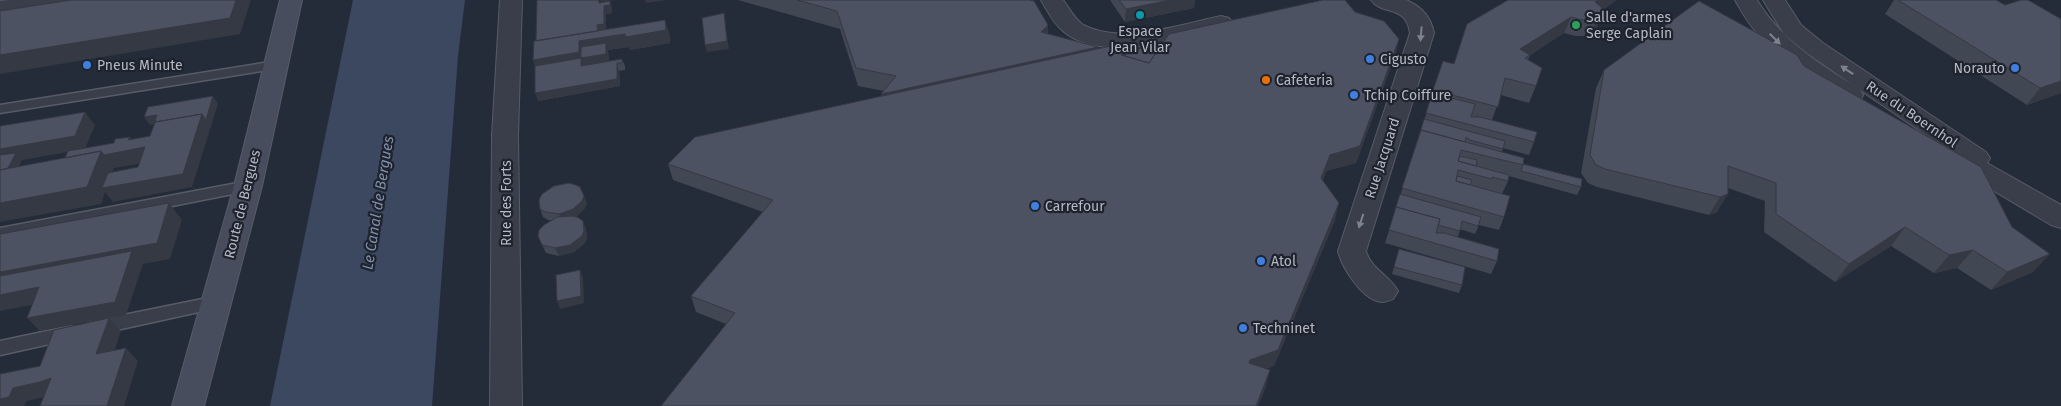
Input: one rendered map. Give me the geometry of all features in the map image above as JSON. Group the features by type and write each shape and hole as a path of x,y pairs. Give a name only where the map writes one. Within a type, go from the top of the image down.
{"main road":[{"name":"Route de Bergues","path":"188,406 248,186 291,0"}],"street":[{"path":"0,8 60,0"},
{"name":"Rue des Forts","path":"506,406 505,136 511,0"},
{"path":"1052,0 1068,23 1078,30 1104,39 1136,40 1242,18"},
{"name":"Rue du Boernhol","path":"1746,0 1756,19 1774,38 1816,73 2061,216"},
{"name":"Rue du Boernhol","path":"1774,0 1792,29 1815,48 2061,216"},
{"name":"Rue Jacquard","path":"1383,291 1358,268 1352,251 1422,33 1421,24 1416,15 1406,8 1386,1"}],"lane":[{"path":"0,110 276,65"},
{"path":"0,234 248,186"},
{"path":"0,348 217,302"}],"water":[{"name":"Le Canal de Bergues","path":"353,0 465,0 458,56 432,406 270,406"}],"building":[{"path":"71,0 236,0 230,18 0,55 0,11"},
{"path":"537,0 599,0 599,3 610,1 610,5 604,6 604,24 597,25 598,31 536,41"},
{"path":"797,0 1029,0 1034,1 1048,25 1041,32 1098,47 881,94 896,76 856,68 837,11"},
{"path":"1119,0 1171,0 1126,9"},
{"name":"Carrefour","path":"1323,0 1345,0 1355,12 1384,21 1399,39 1360,146 1330,155 1321,178 1339,203 1278,350 1250,360 1249,363 1270,370 1256,406 661,406 735,313 691,296 773,200 668,164 695,137 1129,42 1121,55 1149,63 1169,34"},
{"path":"1508,0 1599,0 1595,2 1601,7 1603,12 1597,20 1582,20 1571,17 1520,49 1530,55 1525,58 1542,68 1536,86 1505,78 1498,107 1433,90 1443,61 1454,64 1467,24"},
{"name":"Norauto","path":"1898,0 1996,0 2005,5 2028,0 2061,19 2061,81 2040,88"},
{"path":"1699,1 1797,55 1804,66 1981,167 2012,227 2050,254 2007,272 1973,250 1949,255 1905,227 1849,264 1776,214 1776,183 1728,166 1728,194 1720,197 1605,169 1596,165 1590,155 1604,70"},
{"path":"724,13 727,41 705,45 702,18"},
{"path":"665,20 666,30 626,37 625,34 579,41 579,52 533,60 534,41"},
{"path":"606,43 606,54 581,58 581,47"},
{"path":"1162,44 1149,63 1125,56 1128,51"},
{"path":"581,58 581,66 622,59 622,63 617,63 617,79 535,93 535,66"},
{"path":"1432,93 1475,104 1471,117 1480,117 1537,132 1534,142 1426,113"},
{"path":"213,96 206,120 202,114 155,122 153,128 157,115 144,117 148,107"},
{"path":"85,112 75,136 0,149 0,126"},
{"path":"202,114 183,174 102,188 108,173 138,167 145,147 104,155 101,151 65,158 68,151 114,143 115,139 130,137 128,140 150,136 155,122"},
{"path":"1424,119 1505,141 1503,149 1470,140 1466,137 1465,142 1421,130 1419,136"},
{"path":"1421,130 1524,158 1523,165 1461,150 1458,161 1509,175 1508,181 1458,170 1456,181 1510,196 1504,217 1402,188"},
{"path":"101,151 87,187 0,203 0,170"},
{"path":"16,153 8,168 0,170 0,155"},
{"path":"1460,156 1477,160 1476,166 1458,161"},
{"path":"1523,164 1582,179 1581,187 1521,171"},
{"path":"1457,176 1472,180 1470,185 1456,181"},
{"path":"569,183 580,187 584,196 582,201 573,209 559,214 545,212 540,209 539,200 542,194 554,186"},
{"path":"1400,194 1481,217 1478,226 1462,221 1460,231 1438,225 1440,219 1396,207"},
{"path":"169,203 157,243 0,272 0,234"},
{"path":"1396,207 1440,219 1436,233 1444,233 1499,249 1497,261 1389,230"},
{"path":"573,216 583,221 584,231 582,236 570,245 555,248 542,245 538,236 539,230 544,225 557,217"},
{"path":"1399,249 1465,267 1462,285 1394,267"},
{"path":"132,251 115,302 27,318 39,287 0,295 0,276"},
{"path":"580,270 581,296 557,301 556,275"},
{"path":"109,318 96,354 126,348 107,406 40,406 51,378 13,388 9,397 0,399 0,374 40,366 54,330"}],"place":[{"name":"Espace Jean Vilar","path":"1140,15"},
{"name":"Salle d'armes Serge Caplain","path":"1576,25"},
{"name":"Cigusto","path":"1370,59"},
{"name":"Pneus Minute","path":"87,65"},
{"name":"Norauto","path":"2015,68"},
{"name":"Cafeteria","path":"1266,80"},
{"name":"Tchip Coiffure","path":"1354,95"},
{"name":"Carrefour","path":"1035,206"},
{"name":"Atol","path":"1261,261"},
{"name":"Techninet","path":"1243,328"}]}
